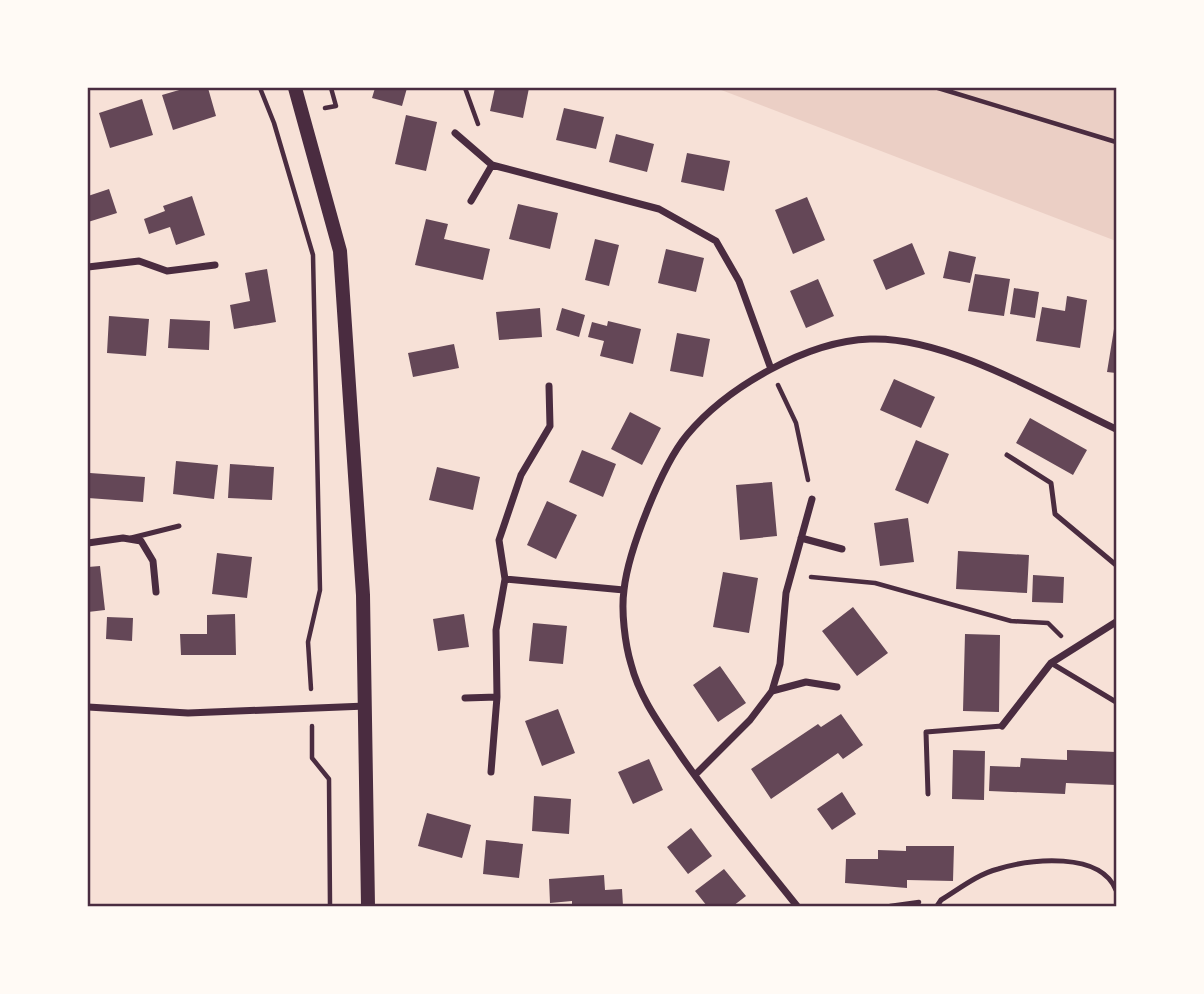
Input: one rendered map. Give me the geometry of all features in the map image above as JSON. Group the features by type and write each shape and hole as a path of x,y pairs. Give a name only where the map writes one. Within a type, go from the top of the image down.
{"main road":[{"path":"295,88 340,251 363,595 368,906"}],"street":[{"path":"456,133 492,165 659,209 716,241 739,281 771,369"},
{"path":"471,201 492,165"},
{"path":"88,267 139,261 167,271 215,265"},
{"path":"797,906 695,775 645,704 630,662 624,590 657,483 686,435 718,405 771,369 828,346 870,339 908,343 972,361 1116,429"},
{"path":"491,772 497,696 496,630 505,579 499,540 522,475 550,426 549,386"},
{"path":"695,775 750,720 772,691 780,664 786,593 812,499"},
{"path":"88,544 131,538 148,548 153,561 156,592"},
{"path":"801,538 842,549"},
{"path":"505,579 624,590"},
{"path":"1002,726 1051,663 1116,622"},
{"path":"772,691 806,682 837,687"},
{"path":"465,698 497,696"},
{"path":"88,708 188,713 366,706"}],"lane":[{"path":"1007,455 1051,483 1055,514 1116,565"},
{"path":"131,538 179,526"},
{"path":"1051,663 1116,702"},
{"path":"928,794 926,732 1002,726"},
{"path":"937,906 941,900 986,873 1039,862 1085,865 1108,876 1116,890"}],"path":[{"path":"260,88 274,122 313,256 320,590 308,642 312,758 328,779 330,906"},
{"path":"938,88 1116,142"},
{"path":"771,369 796,423 812,499"},
{"path":"792,574 875,583 1011,621 1048,623 1074,649"}],"shaded area":[{"path":"716,88 1116,88 1116,241"}],"building":[{"path":"186,88 208,88 216,116 173,130 162,95"},
{"path":"375,88 407,88 402,106 372,98"},
{"path":"495,88 529,88 523,118 490,111"},
{"path":"142,99 153,135 110,148 99,113"},
{"path":"564,108 604,117 596,149 556,140"},
{"path":"406,115 437,122 426,171 395,164"},
{"path":"616,134 654,144 647,172 609,162"},
{"path":"687,153 730,161 724,191 681,182"},
{"path":"109,189 117,213 88,222 88,196"},
{"path":"192,196 205,235 176,245 170,227 149,234 144,219 165,211 163,206"},
{"path":"807,197 825,240 793,254 775,210"},
{"path":"518,204 558,213 550,249 509,239"},
{"path":"426,219 448,224 444,239 490,249 483,280 415,265"},
{"path":"595,239 619,245 609,286 585,280"},
{"path":"912,243 925,274 886,290 873,260"},
{"path":"666,249 704,258 696,292 658,283"},
{"path":"949,251 976,257 970,283 943,278"},
{"path":"267,269 276,322 234,329 230,305 250,301 245,273"},
{"path":"975,274 1010,279 1004,316 968,311"},
{"path":"818,279 834,316 806,328 790,291"},
{"path":"1014,288 1039,292 1035,318 1010,314"},
{"path":"1067,296 1087,300 1080,348 1036,341 1042,307 1065,311"},
{"path":"540,308 542,337 499,340 496,312"},
{"path":"562,308 585,315 579,337 556,330"},
{"path":"109,316 149,319 146,356 107,353"},
{"path":"170,319 210,321 209,350 168,348"},
{"path":"608,321 641,329 633,364 600,356 604,341 588,337 592,322 607,326"},
{"path":"1114,329 1116,330 1116,373 1107,372"},
{"path":"677,333 710,339 703,377 670,371"},
{"path":"454,344 459,368 413,377 408,353"},
{"path":"894,379 935,397 921,428 880,410"},
{"path":"630,412 661,428 642,465 611,449"},
{"path":"1030,418 1087,450 1073,475 1016,443"},
{"path":"916,440 949,454 928,504 895,490"},
{"path":"582,450 616,464 603,497 569,482"},
{"path":"176,461 218,465 214,499 173,494"},
{"path":"230,464 274,467 272,500 228,498"},
{"path":"437,467 480,477 473,510 429,500"},
{"path":"90,473 145,477 143,502 88,498"},
{"path":"772,482 777,536 740,540 736,485"},
{"path":"547,501 577,515 556,559 527,545"},
{"path":"908,518 914,562 880,566 874,523"},
{"path":"958,551 1029,555 1027,593 956,589"},
{"path":"217,553 252,557 247,598 212,594"},
{"path":"100,566 105,610 88,612 88,567"},
{"path":"723,572 758,578 749,633 713,627"},
{"path":"1033,575 1064,577 1063,603 1032,602"},
{"path":"853,607 888,653 857,676 822,631"},
{"path":"235,614 236,655 181,655 180,634 207,634 207,615"},
{"path":"464,614 469,647 438,651 433,619"},
{"path":"107,617 133,618 132,641 106,639"},
{"path":"533,623 567,626 563,664 529,661"},
{"path":"965,634 1000,635 999,712 963,711"},
{"path":"720,666 746,703 718,722 693,685"},
{"path":"558,709 575,753 542,766 525,721"},
{"path":"841,714 863,745 843,759 838,753 771,799 751,769 818,724 821,727"},
{"path":"953,750 985,751 984,800 952,799"},
{"path":"1067,750 1116,752 1116,785 1066,783 1065,794 989,791 990,766 1020,767 1021,758 1067,760"},
{"path":"649,759 663,790 633,804 618,772"},
{"path":"842,792 856,814 832,830 817,809"},
{"path":"534,796 571,799 569,834 532,831"},
{"path":"427,813 471,825 462,858 418,846"},
{"path":"691,828 712,856 688,874 667,847"},
{"path":"486,840 523,844 519,878 483,874"},
{"path":"906,846 954,846 953,881 907,880 907,888 845,883 846,859 878,859 878,850 906,851"},
{"path":"724,869 746,896 733,906 707,906 695,891"},
{"path":"604,875 605,890 622,889 623,906 572,906 572,901 550,903 549,879"}]}
